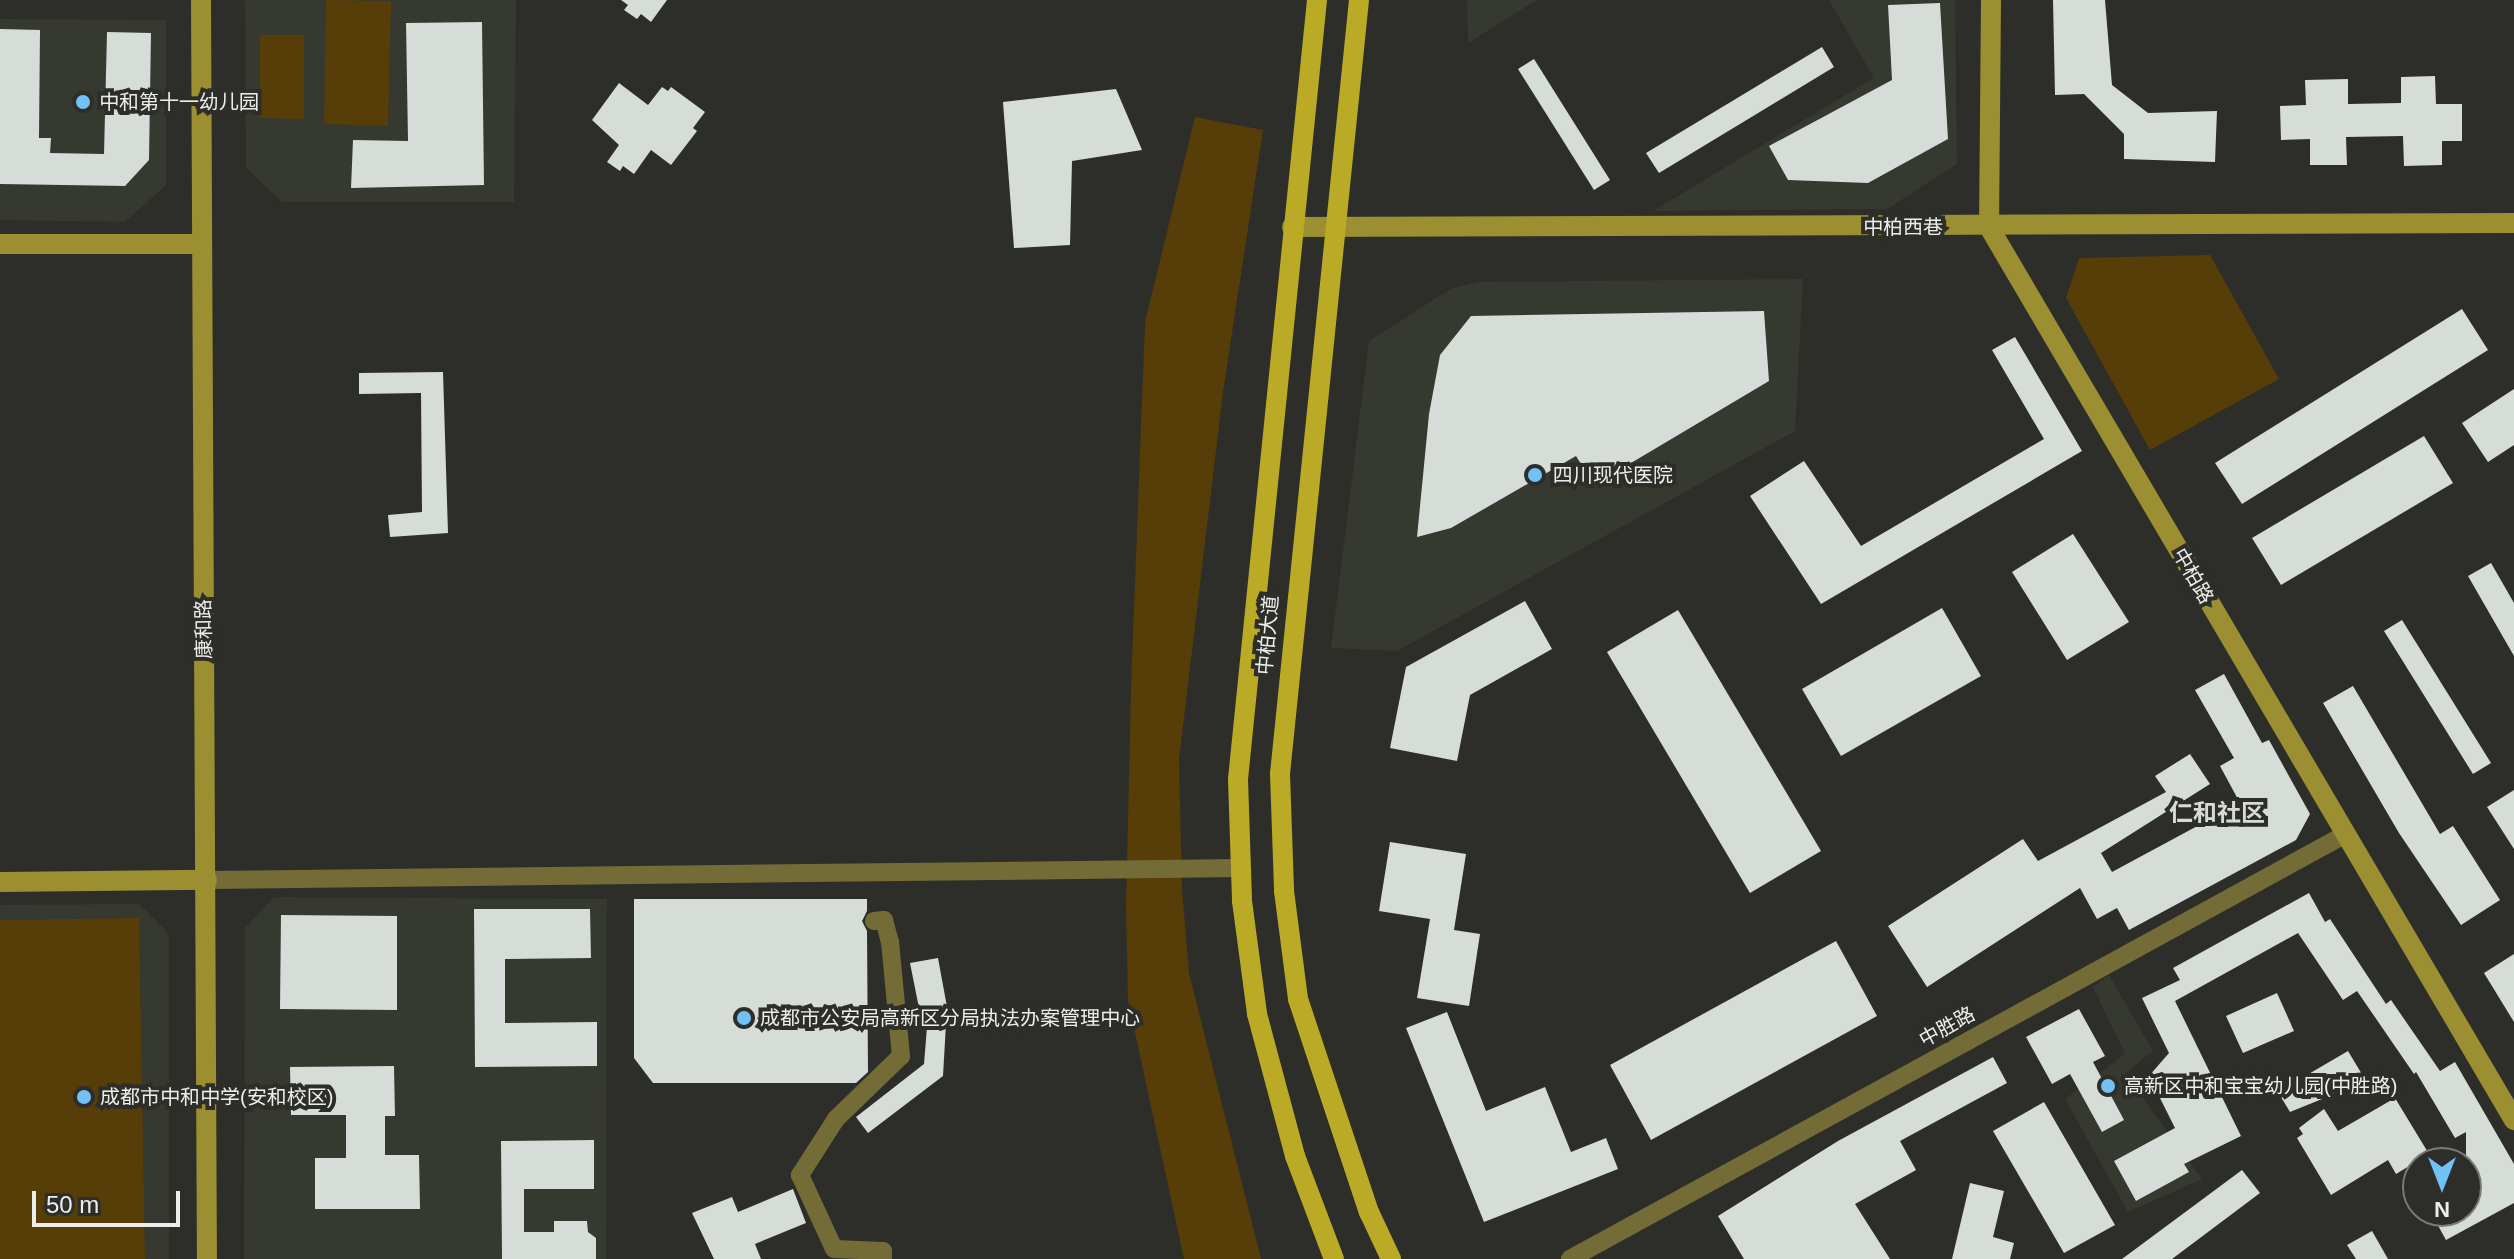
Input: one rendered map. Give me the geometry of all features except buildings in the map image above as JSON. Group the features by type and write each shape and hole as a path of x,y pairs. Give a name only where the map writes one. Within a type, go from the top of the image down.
{"main road":[{"name":"中柏大道","path":"1317,0 1238,779 1241,868 1257,1014 1272,1082 1295,1156 1334,1259"},
{"name":"中柏大道","path":"1359,0 1333,230 1280,774 1284,891 1298,999 1369,1212 1391,1259"}],"street":[{"name":"康和路","path":"201,0 207,1259"},
{"path":"1989,227 1991,0"},
{"name":"中柏西巷","path":"1292,227 1333,230 2514,223"},
{"name":"中柏路","path":"1989,227 2514,1120"},
{"path":"0,244 200,244"},
{"name":"中胜路","path":"1570,1259 2344,835"},
{"path":"0,882 1241,868"},
{"path":"874,921 884,920 890,942 901,1056 836,1119 800,1175 834,1249 883,1251 883,1259"}],"shaded area":[{"path":"245,0 516,0 514,202 282,202 246,168"},
{"path":"326,0 391,1 388,126 324,124"},
{"path":"1467,0 1537,0 1468,43"},
{"path":"1829,0 1955,0 1957,164 1887,209 1653,211 1874,78"},
{"name":"中和第十一幼儿园","path":"0,19 166,20 166,185 125,222 0,220"},
{"path":"260,35 304,35 304,119 260,118"},
{"path":"1195,117 1263,130 1223,392 1179,760 1182,889 1189,973 1261,1259 1184,1259 1128,1000 1126,908 1131,687 1145,322"},
{"path":"2210,255 2279,379 2150,450 2066,298 2079,258"},
{"name":"四川现代医院","path":"1803,279 1795,431 1397,651 1331,648 1369,341 1452,288 1479,282"},
{"path":"274,897 607,899 606,1259 244,1259 245,928"},
{"name":"成都市中和中学(安和校区)","path":"139,904 169,934 169,1259 0,1259 0,905"},
{"name":"成都市中和中学(安和校区)","path":"139,918 145,1259 0,1259 0,920"},
{"name":"高新区中和宝宝幼儿园(中胜路)","path":"2109,975 2153,1051 2125,1073 2202,1179 2128,1212 2065,1099 2125,1054 2093,987"}],"place":[{"name":"中和第十一幼儿园","path":"83,102"},
{"name":"四川现代医院","path":"1535,475"},
{"name":"成都市公安局高新区分局执法办案管理中心","path":"744,1018"},
{"name":"高新区中和宝宝幼儿园(中胜路)","path":"2108,1086"},
{"name":"成都市中和中学(安和校区)","path":"84,1097"}],"district":[{"name":"仁和社区","path":"2217,813"}]}
